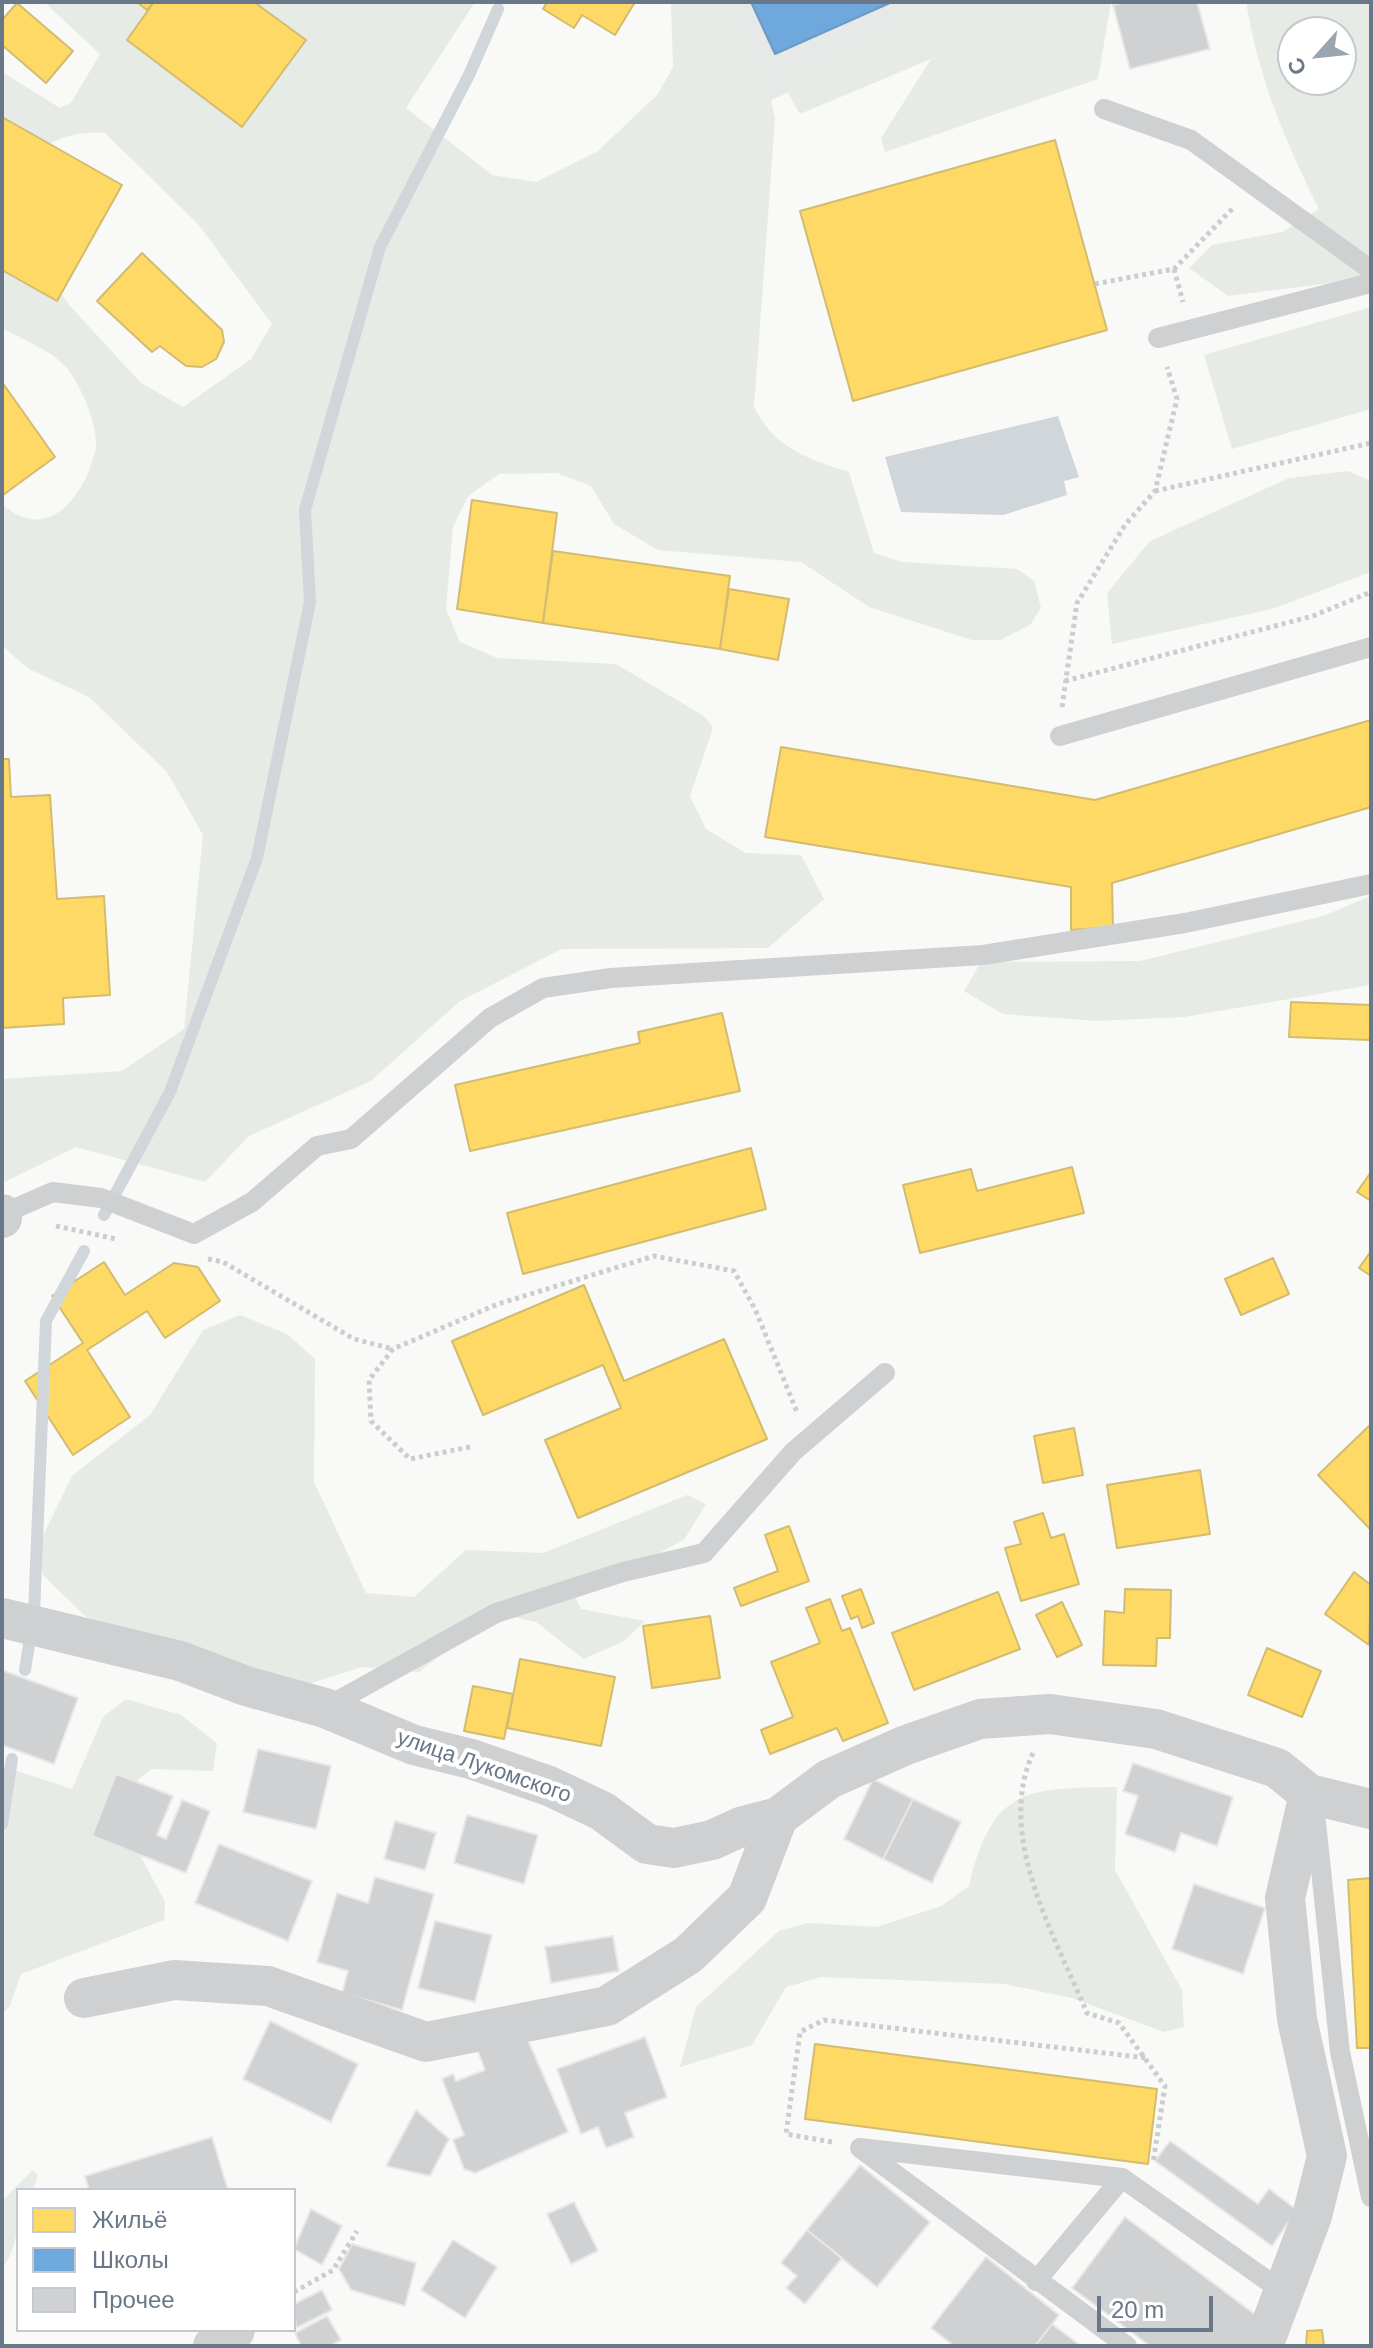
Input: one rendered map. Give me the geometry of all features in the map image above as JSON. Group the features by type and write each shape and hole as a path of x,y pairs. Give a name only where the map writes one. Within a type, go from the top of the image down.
{"street":[{"name":"улица Лукомского","path":"4,1618 180,1661 246,1686 325,1708 414,1745 471,1759 549,1786 602,1811 647,1844 674,1848 712,1840 743,1826 778,1817 829,1779 906,1745 980,1719 1050,1714 1156,1729 1277,1768 1315,1795"},
{"path":"1263,2346 1312,2216 1327,2156 1297,2019 1285,1898 1315,1795 1371,1809"},
{"path":"84,1998 174,1980 268,1986 426,2042 607,2006 688,1955 747,1898 778,1817"},
{"path":"213,2346 232,2332"}],"lane":[{"path":"1104,109 1191,140 1371,270"},
{"path":"1158,338 1371,283"},
{"path":"1060,736 1371,647"},
{"path":"2,1215 53,1192 101,1198 194,1234 252,1202 317,1146 351,1139 490,1018 543,988 611,978 983,955 1185,923 1371,884"},
{"path":"325,1708 496,1613 623,1572 704,1553 808,1439 885,1373"},
{"path":"1315,1795 1315,1831 1340,2052 1371,2197"},
{"path":"860,2148 1122,2178 1285,2293"},
{"path":"860,2148 1127,2346"},
{"path":"1036,2281 1122,2178"}],"path":[{"path":"1095,284 1174,269 1255,186"},
{"path":"1060,736 1064,681 1077,603 1125,525 1155,491 1177,399 1158,338"},
{"path":"1155,491 1371,443"},
{"path":"1064,681 1313,616 1371,592"},
{"path":"2,1215 124,1241"},
{"path":"470,1447 410,1459 371,1421 369,1380 393,1349 498,1304 654,1256 734,1271 755,1309 808,1439"},
{"path":"192,1257 223,1262 354,1339 393,1349"},
{"path":"1050,1714 1029,1762 1022,1793 1021,1823 1031,1875 1087,2013 1119,2023 1165,2086 1146,2195"},
{"path":"860,2148 786,2134 800,2032 824,2020 1147,2058"},
{"path":"296,2291 333,2270 357,2231"}],"shaded area":[{"path":"44,2 154,2 127,40 242,126 306,40 254,2 475,2 406,108 492,175 536,182 598,151 658,94 673,67 671,2 728,2 767,80 775,119 754,407 762,421 782,442 806,457 849,472 874,553 902,562 1017,569 1034,581 1041,608 1030,625 1000,640 972,640 869,607 801,562 658,550 614,524 591,486 557,473 499,474 468,496 453,527 446,609 460,642 497,658 616,664 704,716 713,728 690,796 706,829 746,853 801,855 824,899 768,948 562,949 460,1001 371,1081 249,1136 205,1182 76,1147 2,1183 2,1079 122,1071 184,1029 203,835 167,772 89,697 29,669 2,646 2,504 19,515 34,519 49,517 62,510 73,499 90,469 96,443 88,407 71,373 59,360 2,328 2,228 15,228 70,306 141,383 183,407 251,359 272,324 198,224 105,133 71,135 46,146 2,190 2,72 60,108 71,103 100,54"},
{"path":"703,2 1007,2 749,109"},
{"path":"918,2 1111,2 1098,79 885,152 881,138 931,59 800,114 776,73 866,44"},
{"path":"1246,2 1371,2 1371,278 1228,296 1189,268 1212,245 1282,232 1319,209 1274,108 1258,57"},
{"path":"1371,307 1371,409 1232,449 1204,355"},
{"path":"1058,416 1079,477 1064,481 1067,495 1003,515 901,512 885,457"},
{"path":"1348,471 1371,481 1371,572 1272,609 1112,644 1107,593 1150,541 1289,478"},
{"path":"1371,896 1371,985 1184,1017 1097,1021 1003,1014 964,991 981,962 1140,961 1323,916"},
{"path":"240,1315 287,1334 315,1359 314,1482 366,1593 414,1597 466,1550 543,1553 687,1495 706,1504 684,1540 575,1597 581,1609 645,1621 624,1641 584,1659 536,1622 496,1613 419,1672 362,1667 305,1685 86,1617 43,1575 37,1548 72,1476 150,1415 203,1330"},
{"path":"126,1699 181,1715 217,1743 213,1771 151,1769 112,1802 165,1902 164,1920 21,1974 10,2006 2,2014 2,1766 72,1789 103,1717"},
{"path":"1117,1787 1115,1870 1182,1990 1184,2027 1164,2032 1072,1998 1004,1984 821,1977 786,1987 752,2045 680,2067 696,2007 779,1931 808,1923 877,1927 941,1906 969,1886 978,1853 989,1829 1002,1811 1018,1800 1059,1789"},
{"path":"33,2170 38,2175 34,2188 16,2188 15,2241 2,2269 2,2201"}],"building: Жильё":[{"path":"137,2 154,2 147,10"},
{"path":"154,2 254,2 306,40 242,127 127,40"},
{"path":"547,2 635,2 615,35 582,15 574,28 543,9"},
{"path":"17,3 73,51 46,83 2,45 2,20"},
{"path":"2,117 122,185 57,301 2,270"},
{"path":"1055,140 1107,330 853,401 800,211"},
{"path":"142,253 222,330 224,342 216,359 202,367 186,366 160,346 152,352 97,301"},
{"path":"2,382 55,457 3,495 2,494"},
{"path":"472,500 557,513 543,623 457,609"},
{"path":"553,551 730,576 720,649 543,623"},
{"path":"729,589 789,599 778,660 720,649"},
{"path":"1371,720 1371,807 1112,883 1113,927 1071,930 1071,887 765,837 781,747 1095,800"},
{"path":"2,759 9,759 11,797 50,795 57,899 104,896 110,995 63,998 64,1024 2,1028"},
{"path":"1291,1002 1371,1005 1371,1040 1289,1037"},
{"path":"722,1013 740,1091 470,1151 455,1085 640,1043 638,1032"},
{"path":"751,1148 766,1209 523,1274 507,1213"},
{"path":"1072,1167 1084,1213 920,1253 903,1185 971,1169 977,1191"},
{"path":"1371,1172 1371,1201 1357,1192"},
{"path":"1371,1251 1371,1276 1359,1268"},
{"path":"1273,1258 1289,1294 1241,1315 1225,1279"},
{"path":"104,1262 125,1295 174,1263 198,1267 220,1301 165,1338 147,1311 87,1350 130,1417 73,1455 25,1381 83,1343 52,1296"},
{"path":"584,1285 624,1381 724,1339 767,1439 578,1518 545,1440 621,1408 603,1365 483,1415 452,1341"},
{"path":"1371,1424 1371,1530 1318,1475"},
{"path":"1074,1428 1083,1475 1043,1483 1034,1436"},
{"path":"1200,1470 1210,1534 1117,1548 1107,1485"},
{"path":"1043,1513 1051,1538 1064,1534 1079,1584 1021,1601 1005,1548 1021,1544 1014,1522"},
{"path":"789,1526 809,1581 741,1606 734,1588 778,1571 765,1535"},
{"path":"1354,1572 1371,1585 1369,1645 1325,1614"},
{"path":"861,1589 874,1623 862,1628 858,1616 851,1619 842,1596"},
{"path":"1125,1589 1171,1590 1170,1638 1157,1638 1156,1666 1103,1665 1105,1611 1124,1613"},
{"path":"998,1592 1020,1649 914,1690 892,1633"},
{"path":"830,1599 842,1631 850,1628 888,1723 843,1741 837,1728 770,1754 761,1730 793,1717 771,1662 820,1643 806,1608"},
{"path":"1062,1602 1082,1645 1057,1657 1036,1615"},
{"path":"710,1616 720,1678 652,1688 643,1626"},
{"path":"1267,1648 1321,1671 1302,1717 1248,1695"},
{"path":"520,1659 615,1677 601,1746 507,1728"},
{"path":"473,1686 513,1694 504,1739 464,1731"},
{"path":"1371,1878 1371,2048 1357,2048 1348,1880"},
{"path":"815,2044 1157,2089 1148,2164 805,2119"},
{"path":"1322,2330 1324,2346 1306,2346 1307,2331"}],"building: Школы":[{"path":"751,2 892,2 775,54"}],"building: Прочее":[{"path":"1126,2 1197,2 1210,49 1130,69 1113,5"},
{"path":"2,1670 78,1698 54,1764 2,1745"},
{"path":"258,1749 331,1766 316,1829 243,1812"},
{"path":"1133,1763 1233,1797 1217,1846 1181,1833 1175,1852 1125,1834 1138,1796 1123,1791"},
{"path":"116,1774 173,1796 157,1835 166,1839 182,1800 210,1811 186,1873 92,1836"},
{"path":"873,1779 913,1799 883,1859 844,1839"},
{"path":"913,1799 961,1822 932,1883 883,1859"},
{"path":"467,1815 538,1835 524,1884 454,1863"},
{"path":"395,1821 436,1833 425,1870 384,1859"},
{"path":"219,1844 312,1881 288,1941 195,1903"},
{"path":"375,1877 434,1894 402,2010 342,1993 348,1971 317,1962 337,1893 368,1903"},
{"path":"1194,1884 1265,1908 1243,1974 1172,1949"},
{"path":"435,1921 492,1935 475,2002 418,1988"},
{"path":"613,1936 619,1971 551,1983 545,1947"},
{"path":"270,2021 358,2064 331,2122 243,2079"},
{"path":"524,2031 568,2132 475,2173 464,2169 453,2140 464,2135 442,2079 453,2074 456,2081 485,2070 477,2049"},
{"path":"645,2037 667,2097 625,2113 634,2137 606,2148 598,2127 581,2134 557,2069"},
{"path":"416,2110 449,2139 430,2176 386,2166"},
{"path":"212,2137 227,2188 88,2188 85,2176"},
{"path":"1170,2141 1258,2204 1269,2189 1297,2210 1272,2246 1155,2161"},
{"path":"860,2165 930,2222 877,2287 807,2230"},
{"path":"574,2202 598,2251 571,2264 547,2214"},
{"path":"311,2209 342,2226 322,2265 296,2250"},
{"path":"1125,2217 1265,2322 1247,2346 1150,2346 1072,2288"},
{"path":"807,2230 842,2258 805,2304 786,2288 797,2276 781,2263"},
{"path":"453,2240 497,2267 465,2318 421,2290"},
{"path":"352,2244 416,2263 405,2306 351,2290 339,2269"},
{"path":"986,2257 1059,2315 1035,2346 954,2346 931,2328"},
{"path":"322,2290 332,2310 296,2328 296,2303"},
{"path":"327,2316 341,2340 330,2346 301,2346 295,2333"},
{"path":"1052,2324 1081,2346 1035,2346"}],"waterway":[{"path":"104,1215 170,1092 257,858 310,602 305,510 380,247 469,75 498,9"},
{"path":"25,1670 34,1613 46,1321 84,1251"},
{"path":"2,1824 12,1759"}]}
